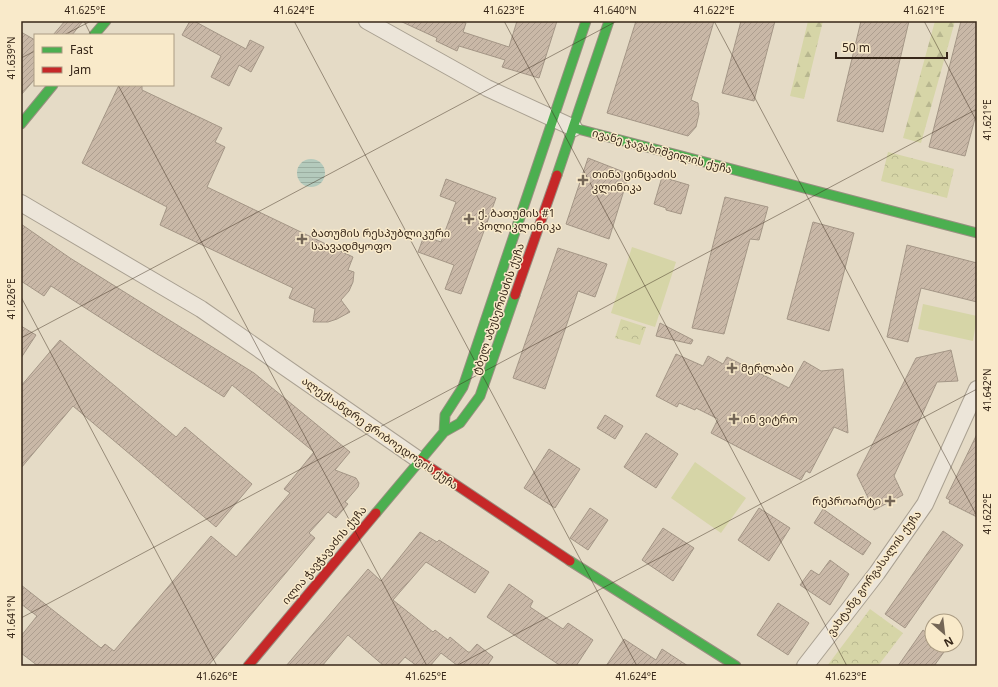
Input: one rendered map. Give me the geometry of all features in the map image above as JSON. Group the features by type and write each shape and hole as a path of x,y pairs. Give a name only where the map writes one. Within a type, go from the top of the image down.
{"main road":[{"path":"95,34 106,21"},
{"name":"ტბელ აბუსერისძის ქუჩა","path":"444,432 445,415 463,387 554,120 586,21"},
{"name":"ტბელ აბუსერისძის ქუჩა","path":"419,460 444,432 460,423 480,396 574,128 609,21"},
{"path":"21,124 52,86"},
{"name":"ივანე ჯავახიშვილის ქუჩა","path":"574,128 977,233"},
{"name":"ილია ჭავჭავაძის ქუჩა","path":"248,666 419,460"},
{"name":"ალექსანდრე გრიბოედოვის ქუჩა","path":"419,460 596,578 736,666"}],"street":[{"name":"ივანე ჯავახიშვილის ქუჩა","path":"367,21 487,88 574,128"},
{"name":"ალექსანდრე გრიბოედოვის ქუჩა","path":"21,203 201,308 419,460"},
{"name":"ვახტანგ გორგასალის ქუჩა","path":"805,666 877,572 925,504 977,389"}],"green space":[{"path":"808,21 823,21 804,99 790,96"},
{"path":"935,21 955,21 921,143 903,138"},
{"path":"888,152 954,169 947,198 881,181"},
{"path":"632,247 676,262 655,327 611,313"},
{"path":"923,304 977,316 973,341 918,329"},
{"path":"621,319 646,327 640,345 615,338"},
{"path":"695,462 746,498 721,533 671,498"},
{"path":"870,609 903,633 878,666 827,666"}],"shaded area":[{"path":"311,159 321,163 325,173 321,183 311,187 301,183 297,173 301,163"}],"building":[{"path":"65,21 83,21 73,34 54,34"},
{"path":"190,21 194,21 246,49 250,40 264,47 251,72 239,65 229,86 211,77 221,56 182,35"},
{"path":"400,21 458,21 466,23 463,32 509,47 517,21 557,21 539,78 502,67 505,60 459,46 457,51 436,41 437,38"},
{"path":"636,21 714,21 691,100 698,103 699,114 696,127 688,136 607,113"},
{"path":"741,21 775,21 754,101 722,93"},
{"path":"861,21 909,21 883,132 837,121"},
{"path":"961,21 977,21 977,111 965,156 929,147"},
{"path":"21,32 34,39 34,80 21,95"},
{"path":"119,86 142,86 142,90 222,128 215,142 225,147 207,187 353,257 348,270 354,272 353,282 349,291 341,300 350,312 328,322 313,322 315,309 289,298 293,288 160,225 167,207 82,163"},
{"path":"588,158 629,174 609,239 566,224"},
{"path":"662,177 689,185 681,214 666,210 666,208 654,204"},
{"name":"ქ. ბათუმის #1 პოლიკლინიკა","path":"446,179 496,198 461,294 445,289 454,265 418,252 424,236 441,242 456,202 440,196"},
{"path":"725,197 768,207 759,240 750,239 724,334 692,328"},
{"path":"813,222 854,233 829,331 787,319"},
{"path":"21,224 70,258 254,373 350,452 335,470 356,478 359,483 358,487 345,502 348,504 336,518 328,512 309,533 315,538 208,666 38,666 21,653 21,636 37,616 21,604 21,585 101,648 105,644 114,651 211,536 236,557 290,493 284,489 314,452 232,385 224,397 51,286 44,296 21,281"},
{"path":"907,245 977,263 977,302 921,288 908,342 887,337"},
{"path":"558,248 607,264 595,297 578,291 545,389 513,378"},
{"path":"660,323 693,340 691,344 656,336"},
{"path":"21,326 36,335 21,358"},
{"path":"60,340 176,437 185,427 252,484 216,527 73,406 21,468 21,386"},
{"path":"951,350 958,381 937,382 894,476 903,495 874,510 857,475 916,358"},
{"path":"676,354 703,366 708,356 723,364 727,357 789,388 804,361 821,371 843,369 848,433 834,427 810,473 806,471 801,480 711,433 718,419 696,408 695,410 679,403 677,407 656,396"},
{"path":"605,415 623,426 615,439 597,428"},
{"path":"646,433 678,454 656,488 624,467"},
{"path":"977,434 977,517 949,503 950,500 946,498"},
{"path":"549,449 580,469 555,508 524,488"},
{"path":"590,508 608,520 588,550 570,538"},
{"path":"759,508 790,528 769,561 738,540"},
{"path":"823,509 871,543 863,555 814,523"},
{"path":"663,528 694,548 673,581 642,560"},
{"path":"943,531 963,545 905,628 885,614"},
{"path":"420,532 437,542 439,540 489,572 475,593 426,562 393,600 433,632 435,630 448,640 450,637 468,652 470,652 477,644 493,657 487,666 458,666 441,653 430,666 417,666 405,657 397,666 384,666 348,635 322,666 286,666 368,569 381,581"},
{"path":"830,560 849,574 830,605 800,585 811,570 819,575"},
{"path":"509,584 533,601 530,607 563,629 568,623 593,640 576,666 561,666 487,617"},
{"path":"778,603 809,623 788,655 757,635"},
{"path":"923,630 924,653 943,653 934,666 898,666"},
{"path":"624,639 656,660 662,649 688,666 606,666"}],"traffic: fast":[{"path":"95,34 106,21"},
{"path":"444,432 445,415 463,387 586,21"},
{"path":"557,175 609,21"},
{"path":"21,124 52,86"},
{"path":"574,128 977,233"},
{"path":"376,513 444,432 460,423 480,396 515,295"},
{"path":"570,561 736,666"}],"traffic: jam":[{"path":"515,295 557,175"},
{"path":"419,460 570,561"},
{"path":"248,666 376,513"}],"place":[{"name":"თინა ცინცაძის კლინიკა","path":"583,180"},
{"name":"ქ. ბათუმის #1 პოლიკლინიკა","path":"469,219"},
{"name":"ბათუმის რესპუბლიკური საავადმყოფო","path":"302,239"},
{"name":"მერლაბი","path":"732,368"},
{"name":"ინ ვიტრო","path":"734,419"},
{"name":"რეპროარტი","path":"890,501"}]}
